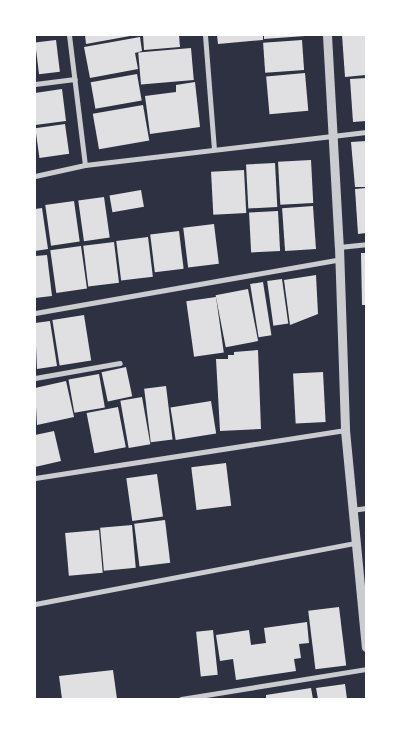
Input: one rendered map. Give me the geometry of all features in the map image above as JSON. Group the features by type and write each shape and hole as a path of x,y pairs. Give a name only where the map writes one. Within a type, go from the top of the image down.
{"street":[{"path":"69,35 85,166"},
{"path":"205,35 214,149"},
{"path":"327,35 331,135 340,246 345,430 351,510 366,647"},
{"path":"35,84 74,80"},
{"path":"35,176 85,166 366,132"},
{"path":"340,246 366,244"},
{"path":"35,313 340,259"},
{"path":"35,378 120,364"},
{"path":"35,478 345,430"},
{"path":"351,510 366,508"},
{"path":"35,604 355,543"},
{"path":"180,699 366,669"}],"building":[{"path":"85,35 130,35 130,36 86,44"},
{"path":"143,35 179,35 180,47 144,50"},
{"path":"217,35 263,35 263,40 218,44"},
{"path":"264,35 305,35 305,36 264,39"},
{"path":"342,35 366,35 366,75 345,77"},
{"path":"140,37 142,51 135,53 138,69 90,78 84,47"},
{"path":"56,40 60,72 39,74 35,43"},
{"path":"302,40 304,70 265,73 263,43"},
{"path":"191,48 194,80 141,84 138,53"},
{"path":"305,73 308,111 269,114 266,76"},
{"path":"137,74 142,101 95,109 91,82"},
{"path":"366,78 366,121 353,122 350,79"},
{"path":"195,82 200,127 150,134 145,96 176,92 176,85"},
{"path":"62,89 66,121 35,125 35,93"},
{"path":"143,105 149,140 99,149 93,114"},
{"path":"65,124 69,154 39,158 35,128"},
{"path":"366,141 366,187 355,187 351,142"},
{"path":"311,160 313,203 280,205 278,162"},
{"path":"275,163 277,207 248,208 246,165"},
{"path":"244,170 246,213 213,215 211,172"},
{"path":"366,188 366,233 358,234 355,189"},
{"path":"141,190 144,207 112,212 109,196"},
{"path":"104,197 110,238 84,241 78,201"},
{"path":"74,201 80,242 51,246 45,205"},
{"path":"313,206 316,249 285,251 282,208"},
{"path":"42,208 48,249 35,251 35,209"},
{"path":"278,211 280,251 251,252 249,213"},
{"path":"214,224 219,264 188,267 183,228"},
{"path":"179,231 184,269 155,272 150,235"},
{"path":"148,237 153,277 121,281 116,241"},
{"path":"114,242 119,283 88,286 83,246"},
{"path":"81,246 87,289 56,293 50,250"},
{"path":"361,253 366,253 366,305 362,305"},
{"path":"47,255 52,296 35,298 35,256"},
{"path":"316,275 318,314 290,325 284,280"},
{"path":"282,279 288,324 273,326 267,281"},
{"path":"263,282 271,335 259,337 250,284"},
{"path":"248,289 258,341 226,347 216,295"},
{"path":"216,297 224,352 194,357 186,301"},
{"path":"84,315 91,360 60,365 52,320"},
{"path":"50,321 57,366 37,369 35,323"},
{"path":"258,350 261,429 220,431 216,359 228,359 228,355 234,355 234,352"},
{"path":"126,367 132,396 108,402 102,372"},
{"path":"323,372 326,422 296,424 293,374"},
{"path":"99,374 105,407 74,413 68,379"},
{"path":"66,381 74,417 37,425 35,388"},
{"path":"166,386 173,440 151,442 144,389"},
{"path":"142,397 150,444 129,448 120,401"},
{"path":"211,401 216,434 176,440 171,407"},
{"path":"118,407 126,447 94,453 87,413"},
{"path":"54,431 61,461 35,467 35,435"},
{"path":"226,463 231,506 197,510 191,467"},
{"path":"157,474 163,517 132,521 126,478"},
{"path":"165,520 170,563 139,566 134,524"},
{"path":"132,525 136,568 104,571 100,528"},
{"path":"99,530 103,573 69,576 65,533"},
{"path":"339,607 346,666 315,669 308,611"},
{"path":"307,622 309,643 299,644 301,658 294,659 296,671 236,680 233,659 220,661 216,635 249,630 251,645 266,643 264,628"},
{"path":"213,630 218,675 201,677 196,632"},
{"path":"113,670 117,699 62,699 59,676"},
{"path":"345,684 347,699 318,699 316,688"},
{"path":"311,688 313,699 266,699 266,695"}]}
